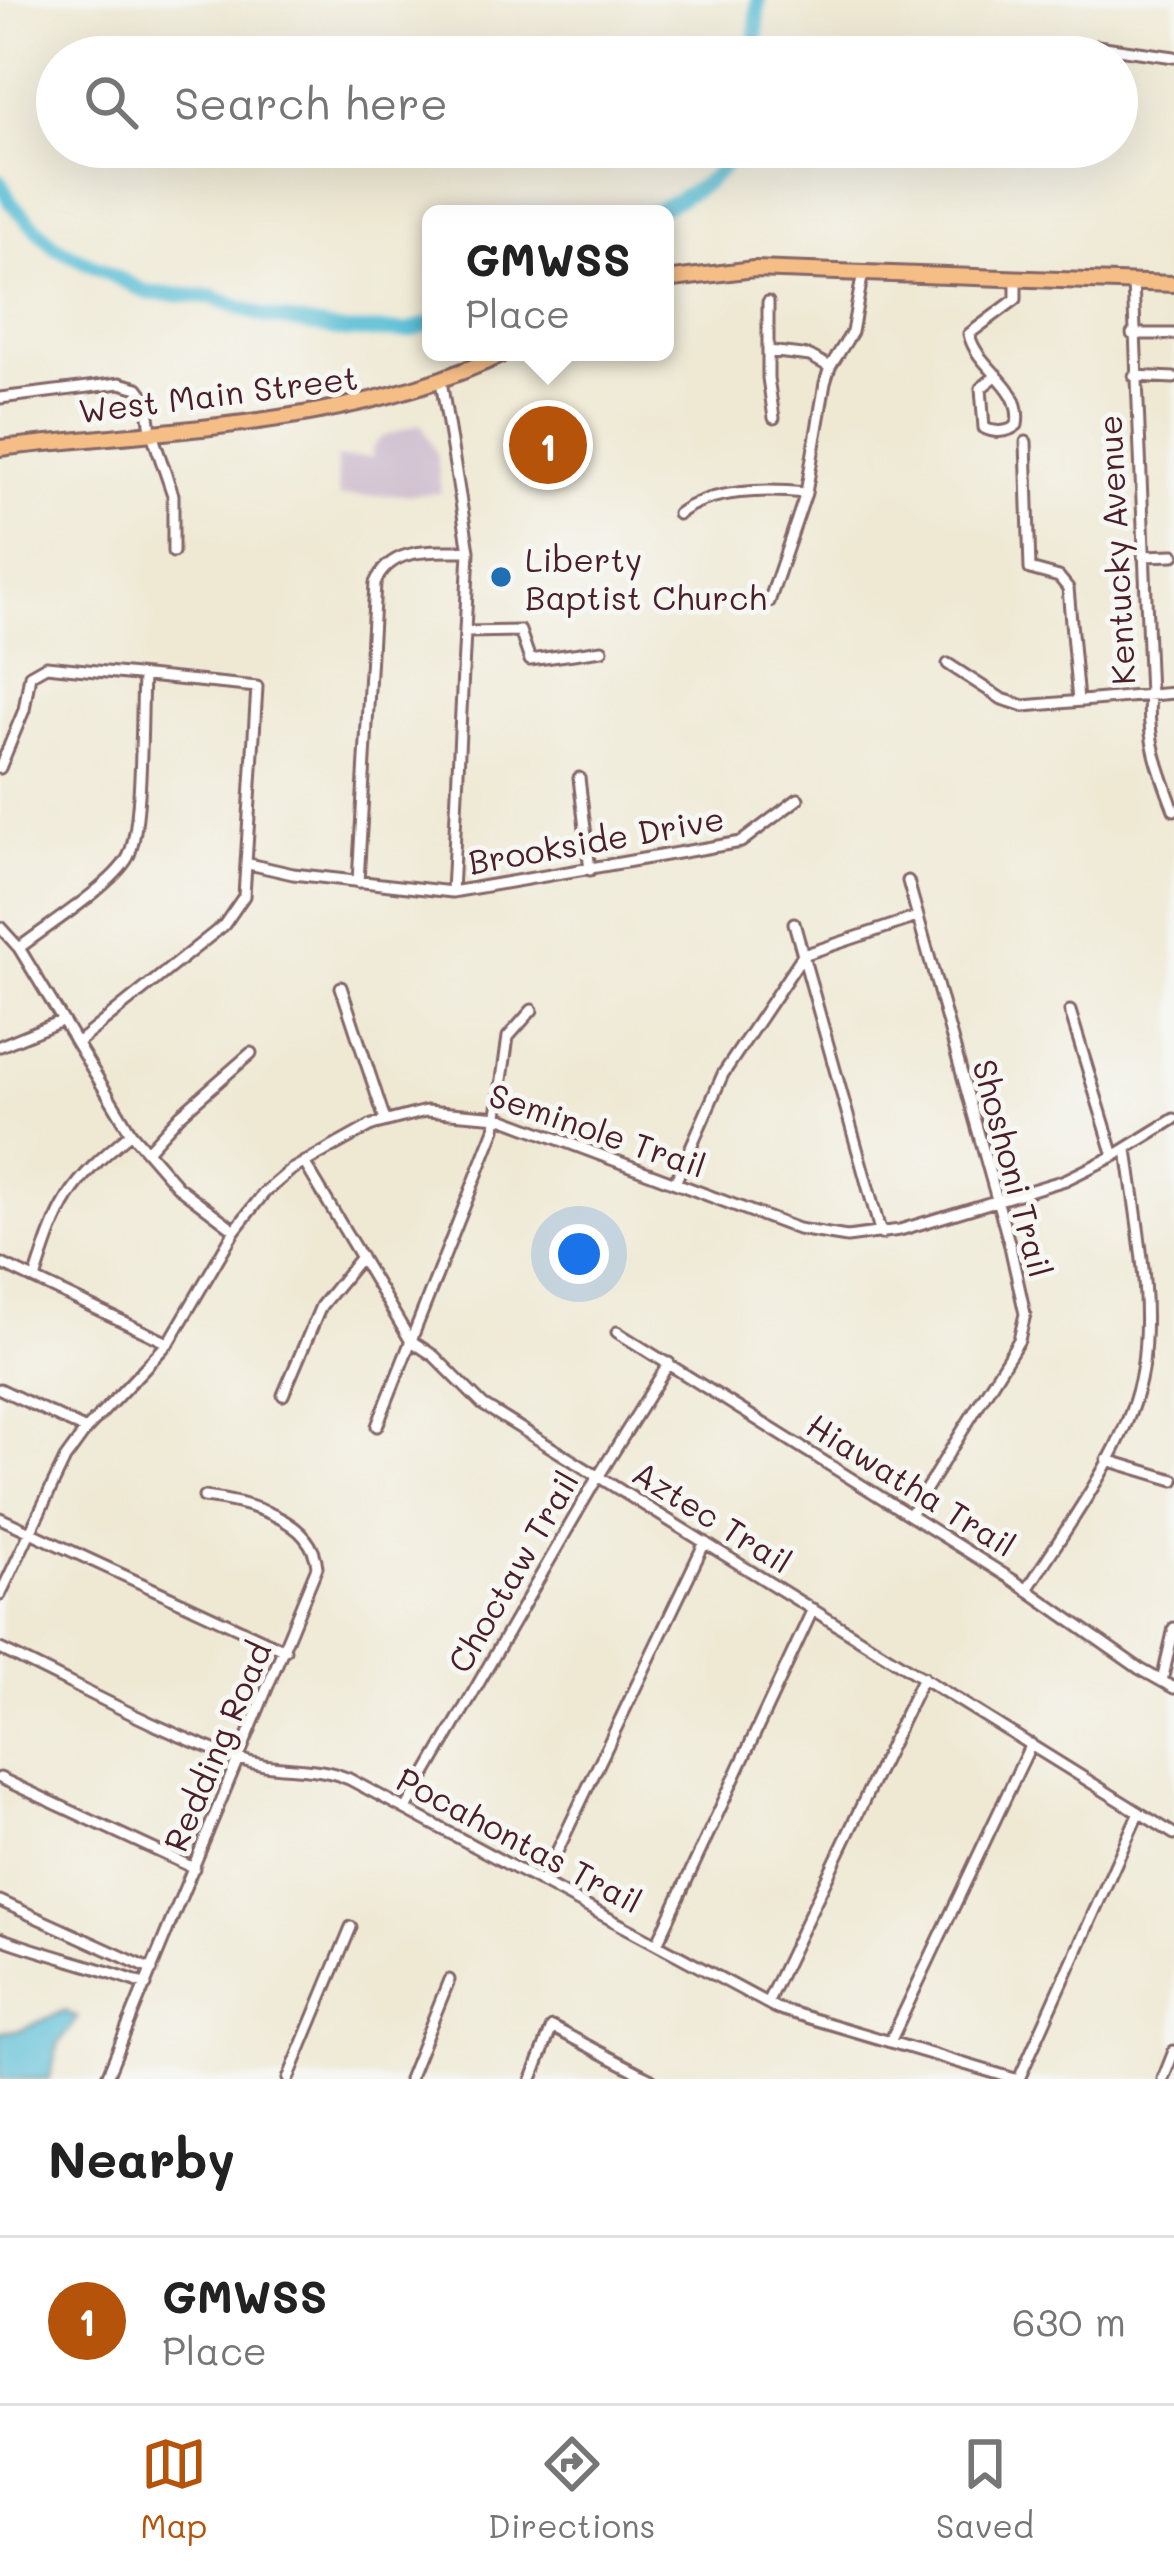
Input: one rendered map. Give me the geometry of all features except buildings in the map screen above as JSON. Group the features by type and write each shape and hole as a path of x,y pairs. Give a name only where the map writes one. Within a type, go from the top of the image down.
{"main road":[{"path":"674,279 728,270 1174,284"},
{"name":"West Main Street","path":"0,448 329,410 441,381 487,361"}],"street":[{"path":"1138,52 1174,57"},
{"path":"769,602 806,493 830,367 852,332 863,272"},
{"path":"997,375 981,388 984,428 992,432 1012,430 1019,415 1012,394 997,375 972,344 970,334 1016,298 1016,279"},
{"name":"Kentucky Avenue","path":"1132,283 1148,719 1155,761 1169,782 1174,810"},
{"path":"768,302 774,418"},
{"path":"1132,334 1174,334"},
{"path":"768,351 810,356 830,367"},
{"path":"1134,376 1174,378"},
{"path":"441,381 469,550 452,892"},
{"path":"0,398 120,383 138,388 147,400 151,431 172,496 173,552"},
{"path":"1026,442 1030,569 1059,578 1068,588 1078,701"},
{"path":"678,514 693,502 773,490 806,493"},
{"path":"358,881 375,584 396,557 469,550"},
{"path":"1143,556 1174,555"},
{"path":"466,632 520,631 530,660 602,650"},
{"path":"948,664 1015,705 1174,693"},
{"path":"0,768 36,668 257,687 244,896 224,925 78,1042"},
{"path":"19,948 113,875 129,855 137,816 143,677"},
{"path":"579,778 590,870"},
{"name":"Brookside Drive","path":"249,864 452,892 741,842 798,799"},
{"name":"Shoshoni Trail","path":"908,881 1025,1314 1023,1327 910,1515"},
{"path":"675,1183 723,1074 803,955 917,917"},
{"path":"794,922 881,1234"},
{"path":"0,927 19,948 131,1132 177,1186 235,1230"},
{"path":"341,987 385,1120"},
{"path":"377,1426 499,1117 506,1044 515,1026 532,1010"},
{"path":"1070,1011 1114,1156"},
{"path":"0,1046 61,1021"},
{"path":"147,1151 251,1053"},
{"name":"Seminole Trail","path":"0,1595 65,1459 168,1342 235,1230 264,1193 304,1162 385,1120 445,1110 499,1117 825,1236 881,1234 1065,1180 1174,1119"},
{"path":"34,1280 65,1195 87,1168 131,1132"},
{"path":"1027,1590 1107,1460 1142,1372 1143,1283 1127,1149"},
{"name":"Aztec Trail","path":"304,1162 410,1340 434,1356 483,1405 1174,1834"},
{"path":"283,1395 321,1306 361,1257"},
{"path":"0,1263 168,1342"},
{"name":"Hiawatha Trail","path":"617,1332 1174,1688"},
{"name":"Choctaw Trail","path":"406,1809 598,1477 670,1364"},
{"path":"0,1389 86,1430"},
{"path":"1107,1460 1174,1480"},
{"name":"Redding Road","path":"106,2079 317,1567 312,1544 293,1526 241,1502 204,1497"},
{"path":"0,1518 285,1651"},
{"path":"542,1882 705,1542"},
{"path":"656,1944 814,1610"},
{"path":"1162,1682 1174,1628"},
{"name":"Pocahontas Trail","path":"0,1649 240,1760 331,1771 767,2003 1017,2079"},
{"path":"767,2003 923,1677"},
{"path":"890,2042 1031,1744"},
{"path":"0,1778 194,1868"},
{"path":"1017,2079 1139,1812"},
{"path":"0,1901 152,1970"},
{"path":"288,2079 351,1927"},
{"path":"0,1938 146,1984"},
{"path":"99,1966 106,1950"},
{"path":"409,2079 449,1980"},
{"path":"532,2079 552,2027 651,2079"},
{"path":"1163,2079 1174,2051"}],"shaded area":[{"path":"421,423 437,455 441,493 339,497 336,458 373,457 372,449 380,438"}],"water":[{"path":"64,2011 77,2018 58,2045 49,2079 0,2079 0,2032 21,2030"}],"waterway":[{"path":"756,36 758,0"},
{"path":"666,205 722,168"},
{"path":"0,181 10,202 55,247 148,293 212,297 263,316 344,331 407,331 422,326"}],"place":[{"name":"GMWSS","path":"548,445"},
{"name":"Liberty Baptist Church","path":"501,577"}]}
